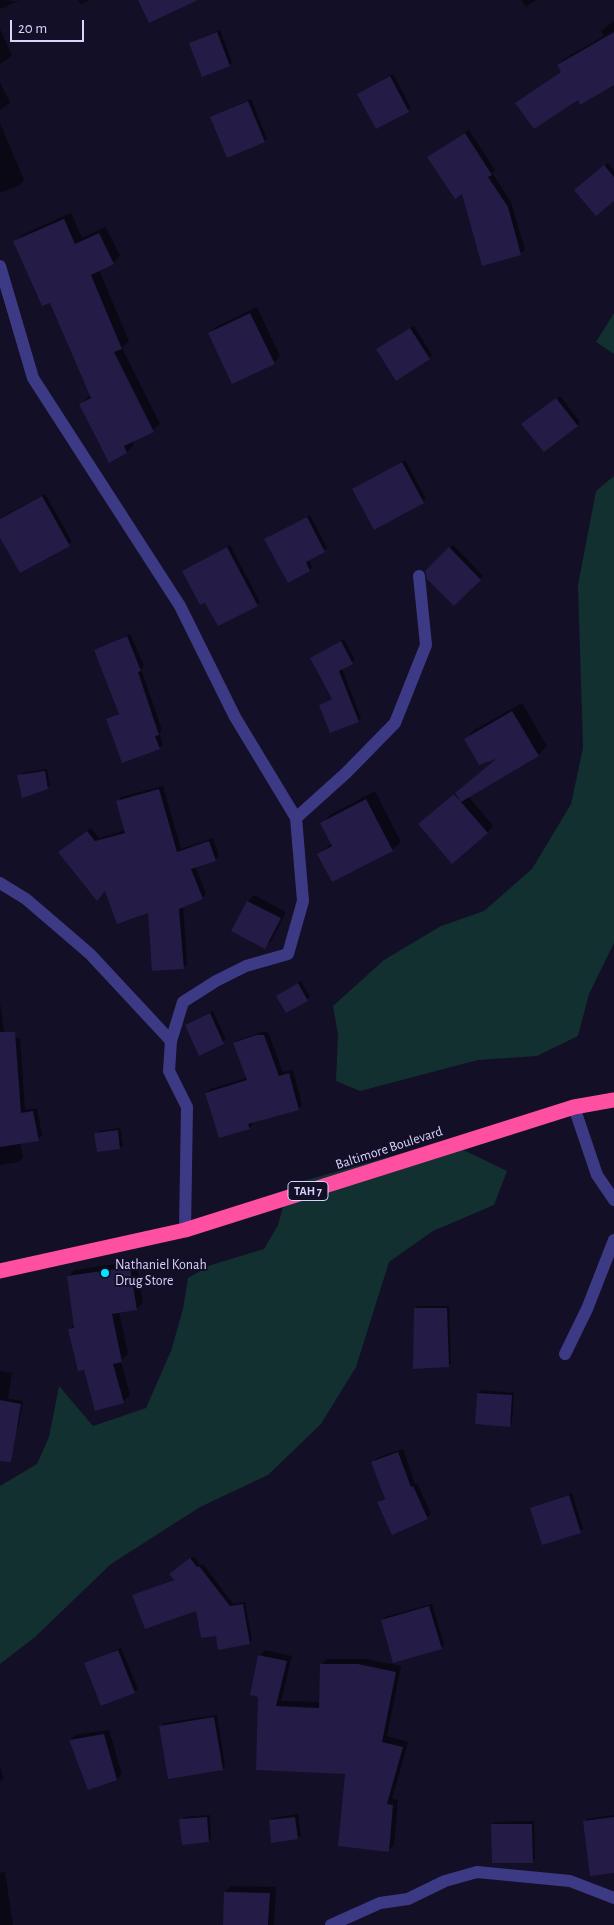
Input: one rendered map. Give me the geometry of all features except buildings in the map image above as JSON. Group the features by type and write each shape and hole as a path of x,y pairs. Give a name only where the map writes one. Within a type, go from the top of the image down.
{"highway":[{"name":"Baltimore Boulevard","path":"0,1271 185,1230 574,1107 614,1100"}],"street":[{"path":"0,266 33,378 180,606 235,717 296,818 303,901 288,954 246,966 216,981 183,1002 171,1041 169,1071 187,1107 185,1230"},
{"path":"296,818 346,773 394,723 426,645 419,576"},
{"path":"0,883 26,899 90,954 171,1041"},
{"path":"574,1107 597,1175 614,1200"},
{"path":"565,1354 587,1309 614,1240"},
{"path":"331,1925 380,1903 408,1899 445,1881 477,1872 570,1881 614,1898"}],"green space":[{"path":"614,313 614,354 596,342"},
{"path":"614,476 614,943 589,994 578,1036 537,1056 478,1060 360,1091 336,1081 338,1035 333,1006 384,960 441,926 484,911 532,869 571,804 583,748 578,585 596,491"},
{"path":"445,1141 507,1171 494,1205 433,1231 389,1262 356,1367 321,1424 268,1475 200,1507 111,1564 35,1637 0,1664 0,1486 37,1464 49,1437 59,1386 93,1426 146,1408 171,1351 183,1309 188,1278 211,1265 264,1249 278,1225 289,1185"}],"place":[{"name":"Nathaniel Konah Drug Store","path":"105,1273"}]}
